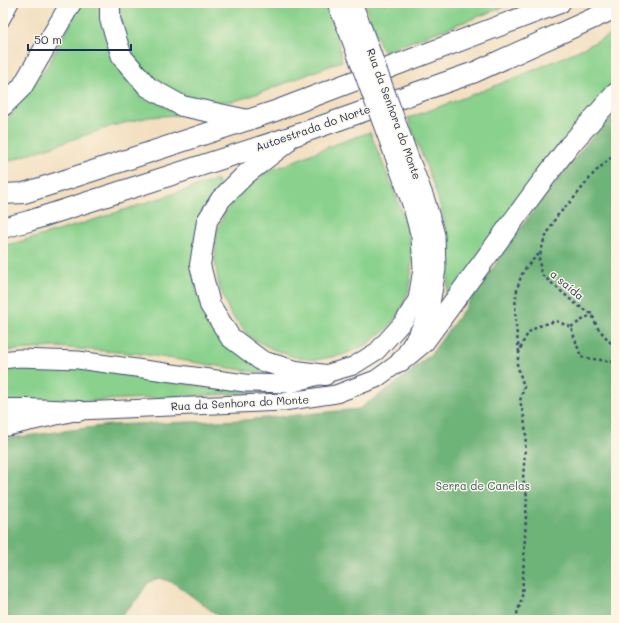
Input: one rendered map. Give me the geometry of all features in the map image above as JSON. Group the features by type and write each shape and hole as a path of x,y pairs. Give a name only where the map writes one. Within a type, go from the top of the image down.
{"highway":[{"path":"3,106 22,87 71,3"},
{"path":"110,3 110,19 122,56 148,87 182,106 249,120"},
{"path":"3,199 249,120 560,3"},
{"name":"Autoestrada do Norte","path":"3,228 29,222 296,135 475,72 616,8"},
{"path":"401,361 424,342 569,146 616,93"},
{"path":"296,135 246,174 221,199 207,221 200,265 210,305 230,337 262,361 296,371 325,375"},
{"path":"3,194 24,193"},
{"path":"3,409 79,411"}],"main road":[{"name":"Rua da Senhora do Monte","path":"3,428 79,411 283,402 314,398 336,394 376,379 401,361 418,333 431,304 437,269 436,235 426,200 400,152 354,27 336,3"},
{"name":"Rua da Senhora do Monte","path":"353,3 354,27"},
{"name":"Rua da Senhora do Monte","path":"3,360 19,358 78,360 245,383 290,384 353,366 377,351 404,320 417,299 422,269 420,237 411,204 400,152"}],"street":[{"path":"3,22 13,3"}],"path":[{"name":"a saída","path":"592,314 577,305 541,274 539,258 544,240 556,217 574,198 594,172 616,153"},
{"path":"519,353 515,319 516,298 520,282 526,269 541,252"},
{"path":"571,327 592,314 597,327 616,347"},
{"path":"515,620 522,598 527,496 522,480 526,434 520,401 524,387 517,364 524,340 529,332 539,326 556,320 571,327 581,358 613,362 616,360"}],"green space":[{"path":"81,3 101,3 145,93 178,115 149,117 112,126 3,163 3,125 48,65"},
{"path":"119,3 324,3 337,34 342,61 235,101 202,102 163,89 145,72 129,51 122,30"},
{"path":"364,3 515,3 383,52"},
{"path":"616,32 616,87 445,304 450,263 447,233 433,183 408,118 514,78"},
{"name":"Serra de Canelas","path":"616,113 616,620 224,620 174,583 160,578 147,584 138,598 118,620 3,620 3,439 110,425 246,420 359,409 397,383 432,353 537,205 595,133"},
{"path":"370,132 406,221 412,257 410,286 401,310 388,328 366,345 343,355 315,360 294,357 272,349 249,336 230,313 219,286 215,261 216,233 225,213 239,193 265,173 328,147"},
{"path":"217,180 220,189 193,264 196,289 205,314 287,377 142,354 56,347 3,351 3,246 84,223"},
{"path":"3,365 79,366 209,387 270,392 3,405"}]}
